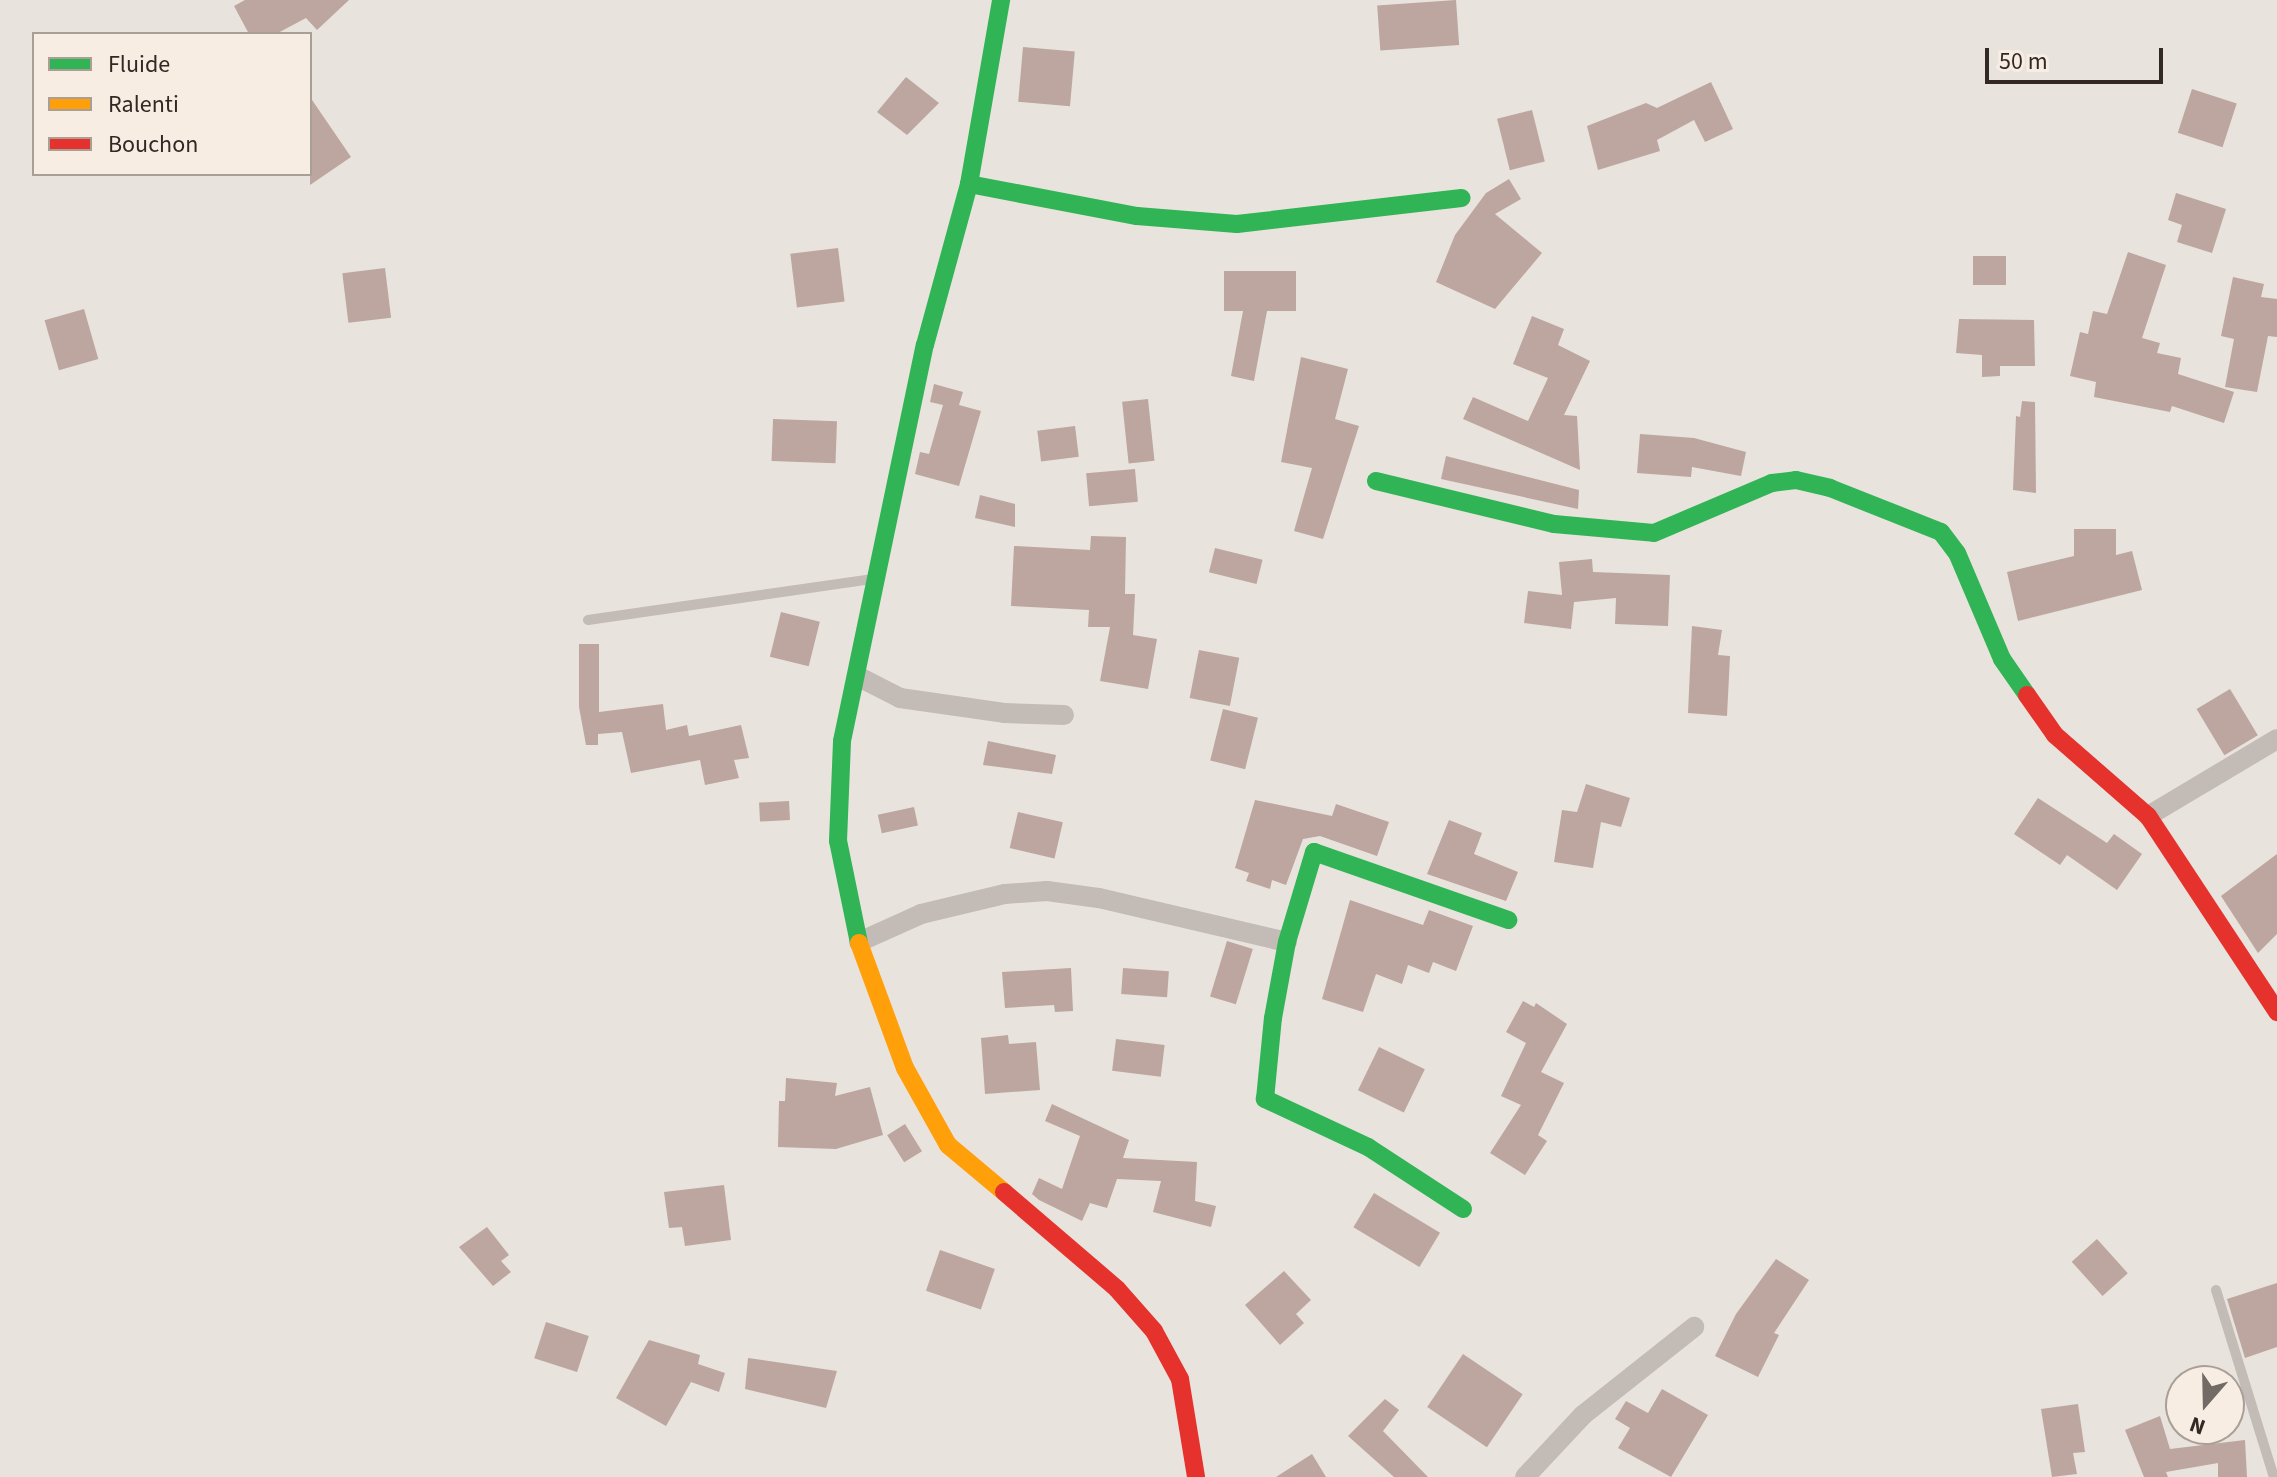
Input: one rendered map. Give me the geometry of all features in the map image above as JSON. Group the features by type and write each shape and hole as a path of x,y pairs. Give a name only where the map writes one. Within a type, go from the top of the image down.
{"street":[{"path":"1001,0 969,184 925,345 859,677 842,741 838,841 859,942 905,1068 948,1145 1117,1289 1154,1331 1180,1379 1196,1477"},
{"path":"969,184 1137,216 1237,224 1462,198"},
{"path":"1376,481 1554,524 1654,533 1772,483 1796,480 1941,532 1957,553 2002,659 2055,735 2148,816 2277,1012"},
{"path":"859,677 900,698 1004,713 1064,715"},
{"path":"2148,816 2277,739"},
{"path":"1463,1209 1368,1147 1265,1099 1287,942 1314,852 1508,920"},
{"path":"859,942 921,914 1005,894 1047,891 1099,898 1287,942"},
{"path":"1525,1477 1583,1415 1694,1327"}],"lane":[{"path":"588,620 879,578"},
{"path":"2216,1290 2274,1477"}],"building":[{"path":"245,0 349,0 317,30 306,18 280,32 248,32 234,6"},
{"path":"1456,0 1459,45 1380,50 1377,6"},
{"path":"1023,47 1075,52 1070,106 1018,102"},
{"path":"906,77 939,103 907,135 877,112"},
{"path":"1711,82 1733,129 1705,142 1694,120 1657,140 1660,151 1598,170 1587,126 1646,103 1657,108"},
{"path":"2192,89 2237,104 2222,147 2178,133"},
{"path":"312,100 351,157 310,185 312,176"},
{"path":"1532,110 1545,161 1510,170 1497,119"},
{"path":"1509,179 1521,199 1495,214 1542,253 1495,309 1436,282 1455,235 1486,193"},
{"path":"2176,193 2226,209 2212,253 2177,242 2182,225 2168,220"},
{"path":"838,248 845,302 797,307 790,254"},
{"path":"2128,252 2166,265 2142,338 2160,343 2157,353 2181,358 2178,374 2234,392 2224,423 2172,406 2170,412 2094,397 2096,382 2070,376 2080,332 2088,334 2093,311 2107,314"},
{"path":"1973,256 2006,256 2006,285 1973,285"},
{"path":"385,268 391,318 348,323 342,273"},
{"path":"1224,271 1296,271 1296,311 1267,311 1254,381 1231,376 1243,311 1224,311"},
{"path":"2233,277 2264,284 2261,297 2277,299 2277,337 2268,336 2257,392 2225,387 2234,339 2221,336"},
{"path":"84,309 98,359 59,370 45,320"},
{"path":"1532,316 1564,329 1558,345 1590,361 1564,415 1577,416 1580,470 1463,419 1473,397 1528,421 1548,378 1513,364"},
{"path":"1959,319 2034,320 2035,366 2000,366 2000,376 1982,377 1982,355 1956,353"},
{"path":"1301,357 1348,369 1335,419 1359,426 1323,539 1294,531 1312,468 1281,462"},
{"path":"934,384 963,392 959,405 981,411 959,486 915,474 920,452 929,454 943,405 930,402"},
{"path":"1148,399 1154,461 1129,463 1122,402"},
{"path":"2022,401 2035,402 2036,493 2013,490 2016,416 2020,417"},
{"path":"773,419 837,421 835,463 772,461"},
{"path":"1075,426 1079,457 1041,461 1037,431"},
{"path":"1640,434 1694,438 1746,452 1741,476 1692,467 1691,477 1637,473"},
{"path":"1446,456 1579,490 1578,509 1441,479"},
{"path":"1135,469 1138,502 1089,506 1086,473"},
{"path":"980,495 1015,504 1015,527 975,518"},
{"path":"2074,529 2116,529 2116,555 2132,551 2142,590 2018,621 2007,572 2074,556"},
{"path":"1091,536 1126,537 1125,594 1135,594 1133,635 1157,639 1148,689 1100,681 1110,627 1088,627 1089,610 1011,606 1014,546 1090,550"},
{"path":"1215,548 1263,560 1256,584 1209,572"},
{"path":"1592,559 1593,572 1670,575 1668,626 1615,624 1616,598 1574,602 1571,629 1524,623 1528,591 1562,595 1559,562"},
{"path":"781,612 820,622 809,666 770,657"},
{"path":"1692,626 1722,630 1718,655 1730,656 1727,716 1688,713"},
{"path":"579,644 599,644 599,712 663,704 666,730 687,725 689,736 741,725 749,758 734,760 739,778 705,785 700,760 631,773 622,732 598,734 598,745 586,745 579,707"},
{"path":"1199,650 1239,658 1230,706 1190,698"},
{"path":"2230,689 2258,735 2224,755 2197,709"},
{"path":"1223,709 1258,718 1245,769 1210,760"},
{"path":"988,741 1056,755 1052,774 983,765"},
{"path":"1586,784 1630,798 1621,827 1601,822 1593,868 1554,862 1562,810 1577,812"},
{"path":"2038,798 2107,843 2114,834 2142,854 2117,890 2067,855 2060,865 2014,834"},
{"path":"1255,800 1332,816 1336,804 1389,822 1377,856 1320,836 1303,839 1286,885 1272,880 1270,889 1246,881 1249,873 1235,868"},
{"path":"789,801 790,820 760,822 759,803"},
{"path":"914,807 918,826 882,833 878,815"},
{"path":"1018,812 1063,822 1054,858 1010,848"},
{"path":"1449,820 1482,833 1474,854 1518,872 1506,901 1427,874"},
{"path":"2277,854 2277,934 2258,953 2221,896"},
{"path":"1350,900 1423,925 1429,910 1473,926 1456,971 1433,962 1429,973 1408,965 1402,984 1376,974 1363,1012 1322,999"},
{"path":"1227,941 1253,949 1236,1004 1210,996"},
{"path":"1071,968 1073,1011 1055,1012 1054,1005 1005,1008 1002,972"},
{"path":"1123,968 1169,971 1167,997 1121,994"},
{"path":"1523,1001 1534,1007 1536,1003 1567,1024 1541,1072 1564,1083 1538,1135 1547,1141 1525,1175 1490,1153 1521,1105 1501,1096 1526,1043 1506,1032"},
{"path":"1008,1035 1009,1044 1036,1042 1040,1090 985,1094 981,1038"},
{"path":"1116,1039 1165,1045 1161,1077 1112,1071"},
{"path":"1379,1047 1425,1069 1404,1112 1358,1090"},
{"path":"786,1078 837,1083 835,1096 870,1087 883,1135 836,1149 778,1147 779,1101 785,1101"},
{"path":"1052,1104 1129,1140 1123,1158 1197,1162 1195,1201 1216,1206 1211,1227 1153,1212 1161,1181 1117,1179 1107,1208 1090,1203 1082,1221 1039,1200 1032,1194 1039,1178 1062,1189 1080,1136 1045,1121"},
{"path":"905,1124 922,1151 904,1162 887,1135"},
{"path":"724,1185 731,1240 685,1246 682,1227 669,1228 664,1192"},
{"path":"1374,1193 1440,1233 1419,1267 1353,1227"},
{"path":"487,1227 509,1255 501,1261 511,1272 493,1286 459,1247"},
{"path":"2097,1239 2128,1273 2103,1296 2072,1262"},
{"path":"940,1250 995,1269 981,1310 926,1291"},
{"path":"1776,1259 1809,1280 1774,1333 1779,1335 1758,1377 1715,1356 1736,1314"},
{"path":"1284,1271 1311,1300 1296,1314 1304,1323 1280,1345 1245,1305"},
{"path":"2277,1283 2277,1347 2245,1358 2227,1299"},
{"path":"546,1322 589,1336 577,1372 534,1358"},
{"path":"649,1340 700,1355 698,1364 725,1373 719,1392 691,1382 666,1426 616,1398"},
{"path":"1463,1354 1523,1394 1487,1447 1427,1407"},
{"path":"748,1358 837,1371 826,1408 745,1389"},
{"path":"1662,1389 1708,1415 1671,1477 1618,1448 1630,1428 1615,1419 1626,1401 1648,1413"},
{"path":"1385,1399 1399,1410 1383,1431 1428,1477 1394,1477 1348,1436"},
{"path":"2078,1404 2085,1452 2073,1453 2077,1474 2052,1477 2041,1409"},
{"path":"2160,1416 2165,1445 2170,1449 2245,1445 2245,1440 2247,1477 2218,1477 2218,1463 2166,1472 2168,1477 2144,1477 2125,1430"},
{"path":"1312,1454 1326,1477 1276,1477"}],"traffic: fast":[{"path":"859,943 838,841 842,741 925,345 969,184 1001,0"},
{"path":"969,184 1137,216 1237,224 1462,198"},
{"path":"1376,481 1554,524 1654,533 1772,483 1796,480 1830,488 1941,532 1957,553 2002,659 2027,695"},
{"path":"1463,1209 1368,1147 1265,1099 1273,1018 1287,942 1314,852 1508,920"}],"traffic: slow":[{"path":"859,943 905,1068 948,1145 1004,1192"}],"traffic: jam":[{"path":"2027,695 2055,735 2148,816 2277,1012"},
{"path":"1004,1192 1117,1289 1154,1331 1180,1379 1196,1477"}]}
